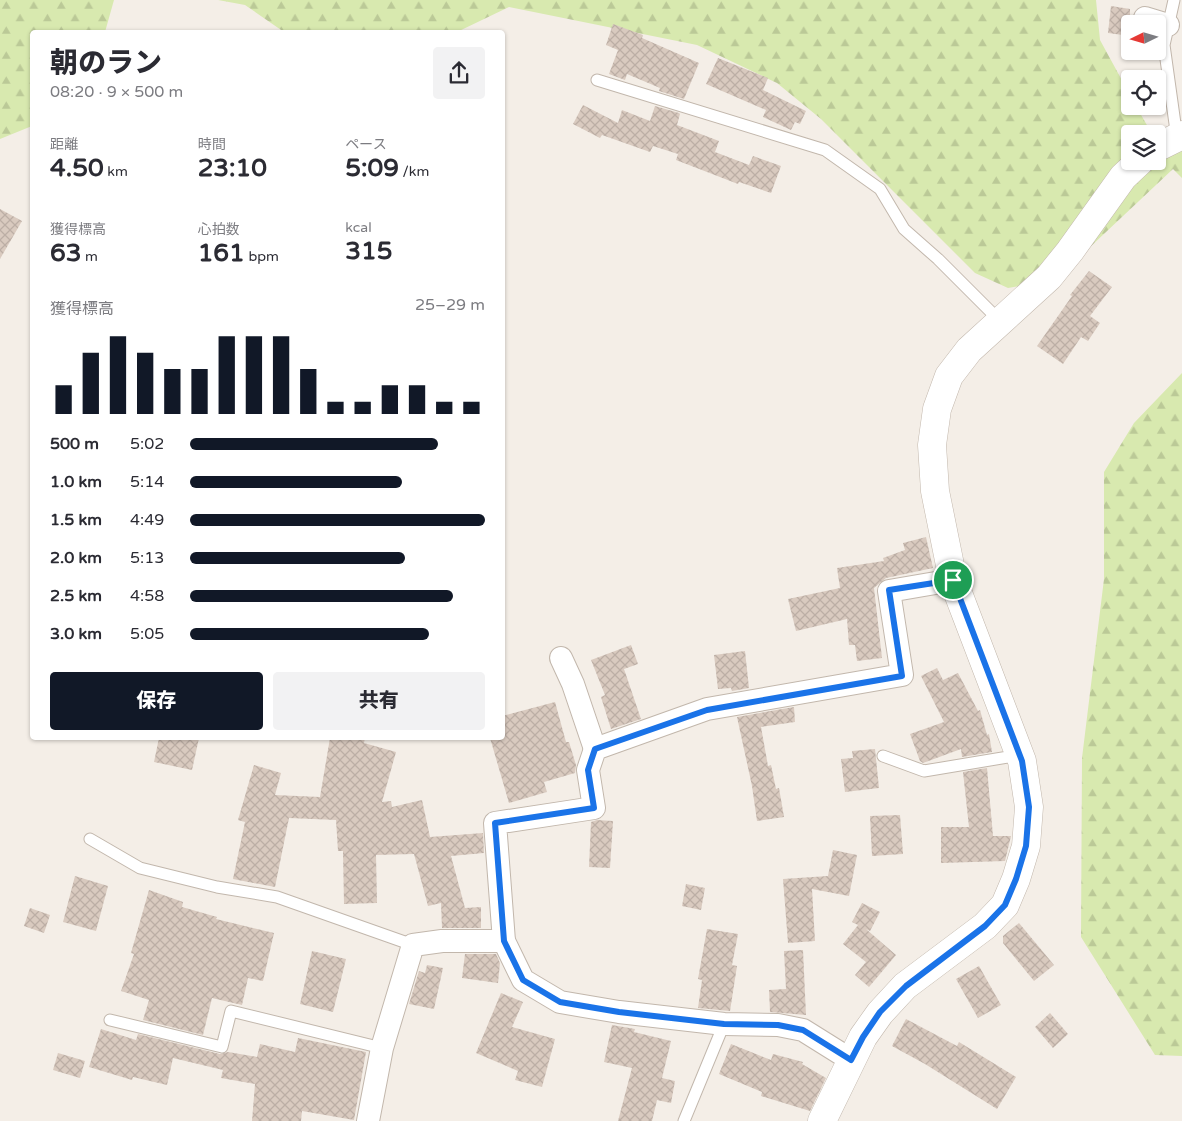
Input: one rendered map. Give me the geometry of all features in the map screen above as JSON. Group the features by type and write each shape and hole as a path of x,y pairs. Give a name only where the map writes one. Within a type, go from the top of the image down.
{"street":[{"path":"824,1120 851,1060 863,1037 880,1012 906,986 985,926 1005,905 1016,879 1026,846 1029,807 1020,755 953,580 935,491 932,445 937,409 949,376 969,350 1049,278 1123,177 1130,170"},
{"path":"595,749 707,710 902,676 889,590 953,580"},
{"path":"561,658 573,684 595,749 588,770 594,808 495,823 504,941 523,980 560,1002 619,1012 724,1024 778,1025 803,1030 851,1060"},
{"path":"368,1121 382,1048 413,945 442,941 504,941"}],"lane":[{"path":"1172,140 1164,44 1174,0"},
{"path":"597,80 825,150 880,189 904,229 938,259 1001,322"},
{"path":"883,756 924,771 1020,755"},
{"path":"90,839 140,868 217,887 277,897 413,945"},
{"path":"110,1020 222,1047 231,1011 382,1048"},
{"path":"684,1121 724,1024"}],"green space":[{"path":"0,0 114,0 106,30 30,30 30,127 0,139"},
{"path":"218,0 1096,0 1100,40 1121,78 1121,115 1141,115 1147,125 1121,125 1121,170 1166,170 1166,139 1182,144 1182,178 1173,169 1055,280 1008,288 975,273 821,119 777,83 697,45 509,7 461,30 281,30 245,5"},
{"path":"1182,373 1182,1056 1155,1055 1081,937 1082,758 1104,579 1104,472 1134,423"}],"building":[{"path":"1111,6 1130,9 1130,15 1121,15 1121,35 1108,33"},
{"path":"613,24 643,35 642,38 699,63 684,99 659,91 660,88 627,74 625,80 609,74 618,50 606,45"},
{"path":"718,58 768,78 763,90 806,111 800,124 795,122 791,130 763,117 766,110 706,84"},
{"path":"583,105 618,123 622,110 650,121 655,106 679,113 677,125 719,141 715,152 749,165 753,156 781,166 771,193 739,182 738,184 676,160 678,154 653,146 650,152 602,135 600,138 573,124"},
{"path":"0,209 22,221 0,259"},
{"path":"1089,271 1112,287 1090,316 1100,323 1088,341 1081,337 1063,364 1037,346 1072,296 1070,295"},
{"path":"926,537 933,568 886,578 874,588 882,658 857,661 855,645 849,645 847,619 796,631 788,599 840,588 837,568 884,561 883,558 905,550 903,543"},
{"path":"631,645 638,664 624,669 641,719 611,729 601,697 605,695 591,660"},
{"path":"745,651 749,688 732,691 731,688 718,689 714,655"},
{"path":"937,668 943,680 958,673 978,711 980,710 987,735 989,734 992,752 962,757 961,749 923,763 920,761 910,734 944,722 921,676"},
{"path":"555,702 566,742 569,742 576,765 575,773 544,782 547,792 509,803 491,740 505,740 505,715"},
{"path":"794,707 795,722 761,727 768,766 771,765 776,789 779,788 784,817 757,821 752,786 737,717"},
{"path":"159,740 199,740 192,770 154,762"},
{"path":"330,740 365,740 364,743 396,752 382,802 391,801 392,807 422,800 430,837 483,833 484,853 451,856 465,908 481,907 481,928 442,928 441,903 428,906 414,854 376,855 377,903 344,904 343,851 338,851 336,820 289,818 275,887 233,879 245,822 238,820 254,765 281,773 275,795 320,797"},
{"path":"875,749 879,788 845,792 841,759 853,758 852,751"},
{"path":"987,768 993,836 1011,836 1005,861 941,863 941,827 969,827 963,772"},
{"path":"900,815 903,854 872,856 870,816"},
{"path":"597,820 613,821 610,868 589,867 591,822"},
{"path":"833,850 857,855 849,896 812,889 815,941 788,943 783,879 828,876"},
{"path":"75,876 108,886 96,931 63,922"},
{"path":"686,884 705,888 701,910 682,906"},
{"path":"149,890 183,902 182,907 217,917 216,919 274,933 263,981 248,978 242,1005 212,998 203,1035 143,1020 149,1000 121,991 134,954 131,953"},
{"path":"862,903 880,912 870,931 866,929 896,955 869,987 855,975 866,962 843,944 858,925 852,922"},
{"path":"30,908 50,915 44,933 24,926"},
{"path":"1019,923 1054,965 1034,981 1003,943 1003,936"},
{"path":"707,929 738,934 732,965 737,966 730,1011 698,1008 702,980 698,979"},
{"path":"803,950 806,1015 770,1012 769,990 786,989 784,951"},
{"path":"312,951 346,959 333,1012 300,1004"},
{"path":"465,954 496,954 500,963 498,983 462,978"},
{"path":"427,965 443,968 434,1009 409,1004 419,971 425,973"},
{"path":"979,966 1001,1005 978,1018 956,979"},
{"path":"501,993 523,1002 512,1027 555,1039 542,1087 515,1080 518,1071 476,1053"},
{"path":"1050,1013 1068,1034 1053,1048 1035,1027"},
{"path":"906,1019 957,1046 959,1042 1016,1077 997,1109 925,1064 892,1046"},
{"path":"612,1025 635,1029 634,1032 671,1041 662,1078 675,1081 671,1103 657,1100 652,1121 618,1121 632,1068 604,1062"},
{"path":"101,1029 136,1040 138,1034 220,1054 228,1052 257,1057 260,1044 295,1052 298,1038 366,1052 354,1120 302,1111 301,1121 252,1121 255,1084 221,1078 223,1070 173,1058 167,1085 133,1077 132,1080 89,1067"},
{"path":"731,1044 771,1060 773,1054 803,1062 802,1064 826,1078 810,1111 761,1096 762,1092 719,1074"},
{"path":"58,1053 85,1061 80,1078 53,1070"}],"route":[{"path":"953,580 1022,761 1029,807 1026,846 1016,879 1005,905 985,926 906,986 880,1012 863,1037 851,1060 803,1030 778,1025 724,1024 619,1012 560,1002 523,980 504,941 495,823 594,808 588,770 595,749 707,710 902,676 889,590 953,580"}]}
